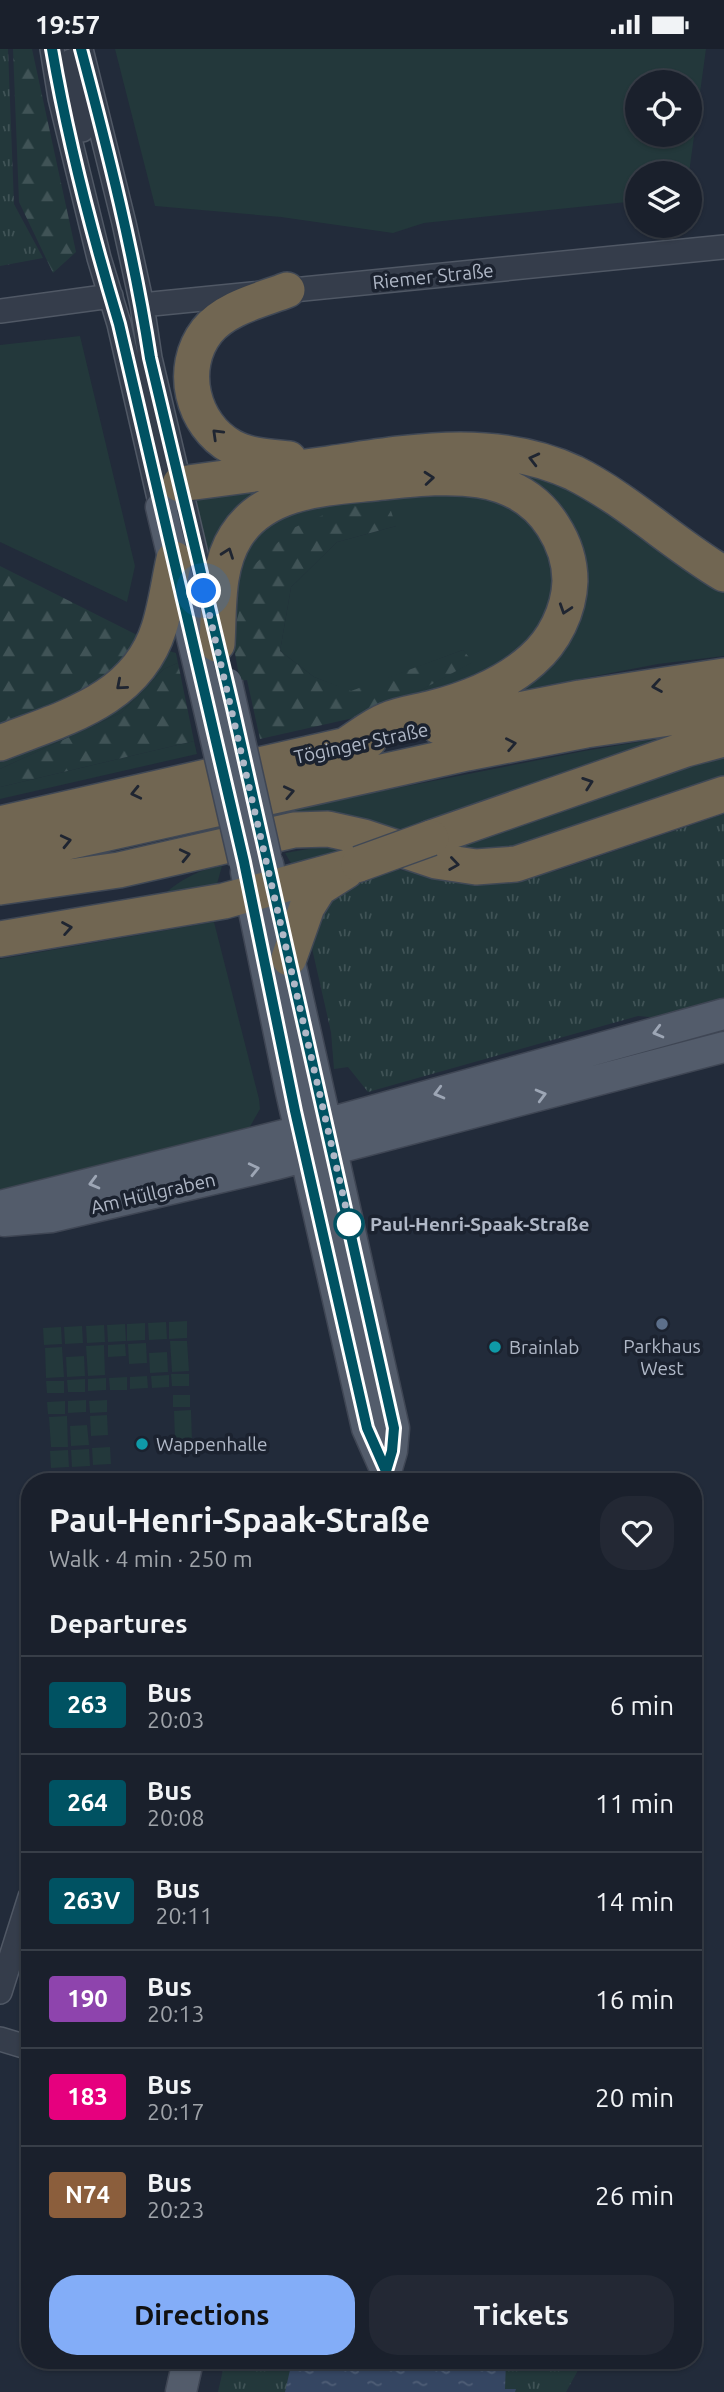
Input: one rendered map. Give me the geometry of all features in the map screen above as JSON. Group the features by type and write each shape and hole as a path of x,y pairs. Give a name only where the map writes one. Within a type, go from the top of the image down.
{"highway":[{"path":"287,290 245,306 208,330 198,345 192,370 195,404 215,436 235,449 261,456 327,464"},
{"path":"171,496 327,464 438,449 507,453 545,462 596,486 724,574"},
{"path":"216,644 220,588 230,546 236,534 256,514 282,499 322,489 456,476 489,481 529,500 548,518 560,538 569,564 570,590 563,616 544,648 533,660 502,682 453,703 387,720 346,745"},
{"path":"0,743 106,698 130,677 145,657 159,629 174,559"},
{"name":"Töginger Straße","path":"0,824 346,745 580,698 724,676"},
{"name":"Töginger Straße","path":"0,857 467,753 586,730 724,710"},
{"path":"289,958 307,907 319,888 359,864 686,749 724,739"},
{"path":"0,887 39,884 119,870 294,830 340,831 436,861 475,867 516,864 724,794"},
{"path":"0,939 225,901 258,874 359,864"}],"main road":[{"path":"171,496 174,559 215,686 316,1140"},
{"path":"215,686 216,644"},
{"path":"258,874 289,958 316,1140 367,1428 384,1473"},
{"path":"316,1140 724,1014"},
{"path":"316,1140 724,1047"},
{"name":"Am Hüllgraben","path":"0,1206 316,1140"},
{"name":"Am Hüllgraben","path":"0,1221 52,1217 316,1140"},
{"path":"181,2392 186,2369"}],"street":[{"path":"52,49 60,99 127,359 216,644"},
{"path":"70,49 83,139 117,279 110,296"},
{"path":"81,49 150,358 171,496"},
{"name":"Riemer Straße","path":"138,312 287,290 724,247"},
{"path":"0,311 110,296 138,312"},
{"path":"127,359 138,312"},
{"path":"0,1992 21,1926"},
{"path":"0,2039 21,2045"}],"green space":[{"path":"0,49 8,49 14,204 43,258 0,266"},
{"path":"13,49 32,49 76,252 53,273 19,202"},
{"path":"115,49 706,49 702,78 702,70 625,70 625,147 693,147 691,161 625,161 625,202 424,223 393,233 281,217 155,206"},
{"path":"80,336 135,566 127,602 0,542 0,345"},
{"path":"438,463 556,478 724,584 724,656 658,664 507,693 574,628 548,496 301,484 210,583 194,500 208,491"},
{"path":"396,491 509,496 558,557 552,624 482,678 380,712 472,662 463,650 351,692 314,677 280,651 291,587 337,542 396,526 353,502 232,637 231,579 250,531 288,507 358,495 374,501"},
{"path":"354,502 391,511 396,526 337,542 291,587 280,651 314,677 351,691 463,650 473,662 380,712 260,739 247,680 240,681 232,637 252,567 293,528"},
{"path":"0,566 145,639 92,689 0,726"},
{"path":"160,648 176,653 178,663 164,669 121,713 0,769 0,753"},
{"path":"178,663 194,741 0,787 0,769 121,713 164,669"},
{"path":"717,729 387,835 278,823 276,812 584,751"},
{"path":"194,741 197,754 0,799 0,787"},
{"path":"724,747 724,782 521,854 442,847"},
{"path":"724,814 724,1003 661,1018 638,1016 368,1092 348,1067 334,1069 331,1032 311,944 330,892 396,869 442,878 497,881 556,871"},
{"path":"319,847 362,853 292,865 285,853"},
{"path":"222,866 217,884 157,901 187,878"},
{"path":"214,922 259,1099 260,1109 247,1132 156,1157 0,1190 0,959"},
{"path":"187,1321 187,1338 169,1339 169,1322"},
{"path":"166,1322 167,1339 149,1340 148,1323"},
{"path":"145,1323 145,1340 127,1341 127,1324"},
{"path":"125,1324 126,1341 108,1342 107,1325"},
{"path":"104,1325 105,1342 87,1343 86,1326"},
{"path":"82,1326 83,1343 65,1344 64,1327"},
{"path":"61,1327 62,1344 44,1345 43,1328"},
{"path":"170,1341 187,1341 189,1371 172,1372"},
{"path":"146,1343 147,1363 129,1364 128,1344"},
{"path":"125,1344 126,1356 108,1357 108,1345"},
{"path":"104,1345 105,1375 88,1376 86,1346"},
{"path":"62,1347 64,1377 46,1378 45,1348"},
{"path":"167,1352 168,1372 150,1373 149,1353"},
{"path":"84,1356 85,1376 67,1377 66,1357"},
{"path":"171,1374 189,1374 189,1386 172,1386"},
{"path":"169,1375 169,1387 152,1388 151,1376"},
{"path":"147,1376 148,1388 130,1389 130,1377"},
{"path":"127,1377 127,1390 110,1390 109,1378"},
{"path":"106,1378 106,1390 88,1391 88,1379"},
{"path":"85,1379 85,1392 68,1392 67,1380"},
{"path":"46,1381 64,1381 64,1393 47,1393"},
{"path":"173,1395 190,1395 190,1407 173,1407"},
{"path":"86,1400 86,1412 68,1413 68,1401"},
{"path":"107,1400 107,1412 90,1413 89,1401"},
{"path":"65,1401 65,1414 48,1414 47,1402"},
{"path":"191,1410 192,1441 175,1441 174,1411"},
{"path":"107,1415 108,1435 91,1436 90,1416"},
{"path":"67,1416 68,1447 51,1447 49,1417"},
{"path":"87,1425 89,1445 71,1446 70,1426"},
{"path":"110,1447 111,1464 93,1465 92,1448"},
{"path":"89,1449 90,1466 72,1467 71,1450"},
{"path":"68,1450 69,1467 51,1468 50,1451"},
{"path":"223,2369 579,2369 566,2392 218,2392"}],"water":[{"path":"290,2369 506,2369 505,2389 516,2389 515,2392 285,2392"}],"bus line":[{"name":"263","path":"52,49 60,99 99,258 119,324 244,862 295,1111 367,1428 386,1471 392,1451 394,1428 233,708 150,358 142,305 124,223 81,49"}],"place":[{"name":"Paul-Henri-Spaak-Straße","path":"349,1224"},
{"name":"Parkhaus West","path":"662,1324"},
{"name":"Brainlab","path":"495,1347"},
{"name":"Wappenhalle","path":"142,1444"}],"route":[{"path":"204,591 351,1230 349,1224"}]}
